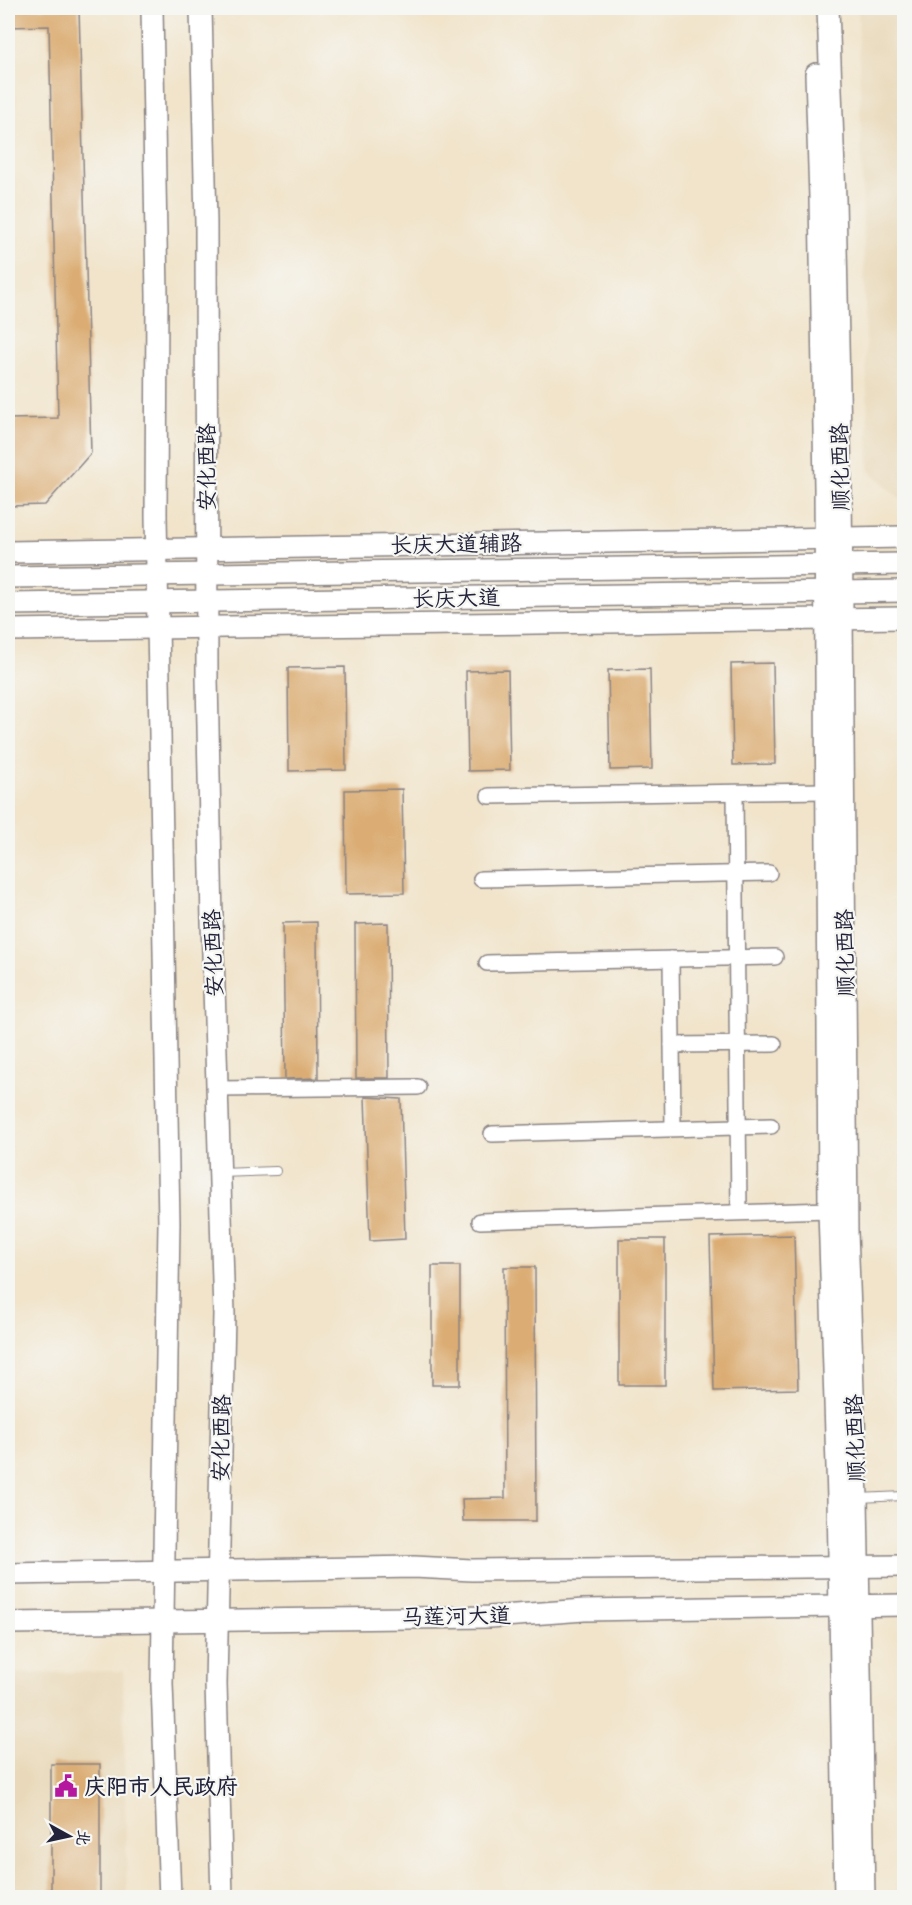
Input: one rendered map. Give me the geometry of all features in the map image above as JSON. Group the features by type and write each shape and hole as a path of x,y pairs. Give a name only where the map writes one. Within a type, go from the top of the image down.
{"main road":[{"path":"152,8 157,295 157,575 169,1223 162,1621 171,1898"},
{"name":"安化西路","path":"201,8 206,235 207,628 224,1314 216,1684 222,1898"},
{"name":"顺化西路","path":"813,8 833,539"},
{"name":"顺化西路","path":"828,8 836,222 833,619 846,1017 847,1232 857,1498 848,1566"},
{"name":"长庆大道辅路","path":"8,552 904,537"},
{"name":"长庆大道","path":"8,577 904,564"},
{"name":"长庆大道","path":"8,604 904,591"},
{"path":"8,630 904,618"},
{"name":"顺化西路","path":"833,619 826,791 830,1210 864,1898"},
{"name":"马莲河大道","path":"8,1574 414,1567 472,1570 904,1566"},
{"name":"马莲河大道","path":"8,1623 489,1617 584,1610 904,1605"},
{"name":"顺化西路","path":"845,1898 849,1606"}],"street":[{"path":"489,796 826,791"},
{"path":"735,793 739,1212"},
{"path":"481,879 769,873"},
{"path":"487,963 775,957"},
{"path":"671,959 673,1128"},
{"path":"672,1045 774,1044"},
{"path":"217,1089 417,1087"},
{"path":"492,1134 771,1126"},
{"path":"480,1221 830,1210"}],"lane":[{"path":"219,1173 276,1171"},
{"path":"857,1498 904,1496"}],"shaded area":[{"path":"858,8 904,8 904,502 869,471"},
{"name":"庆阳市人民政府","path":"123,1671 127,1897 8,1897 8,1674"}],"building":[{"path":"8,8 79,8 91,453 45,505 8,506 8,419 58,418 49,26 8,27"},
{"path":"773,663 775,764 733,765 731,664"},
{"path":"345,667 346,770 289,771 288,668"},
{"path":"650,669 652,769 610,770 608,670"},
{"path":"508,670 510,770 468,771 466,671"},
{"path":"402,789 404,893 346,894 345,790"},
{"path":"317,922 318,1078 285,1079 283,923"},
{"path":"388,923 389,1078 356,1078 355,924"},
{"path":"365,1097 401,1099 405,1239 370,1241"},
{"path":"794,1235 798,1389 714,1391 710,1237"},
{"path":"619,1239 665,1239 665,1385 619,1385"},
{"path":"432,1266 460,1266 460,1385 432,1385"},
{"path":"504,1267 535,1267 536,1521 463,1521 462,1499 505,1498"},
{"path":"51,1764 100,1764 100,1898 51,1898"}],"place":[{"name":"庆阳市人民政府","path":"66,1786"}]}
